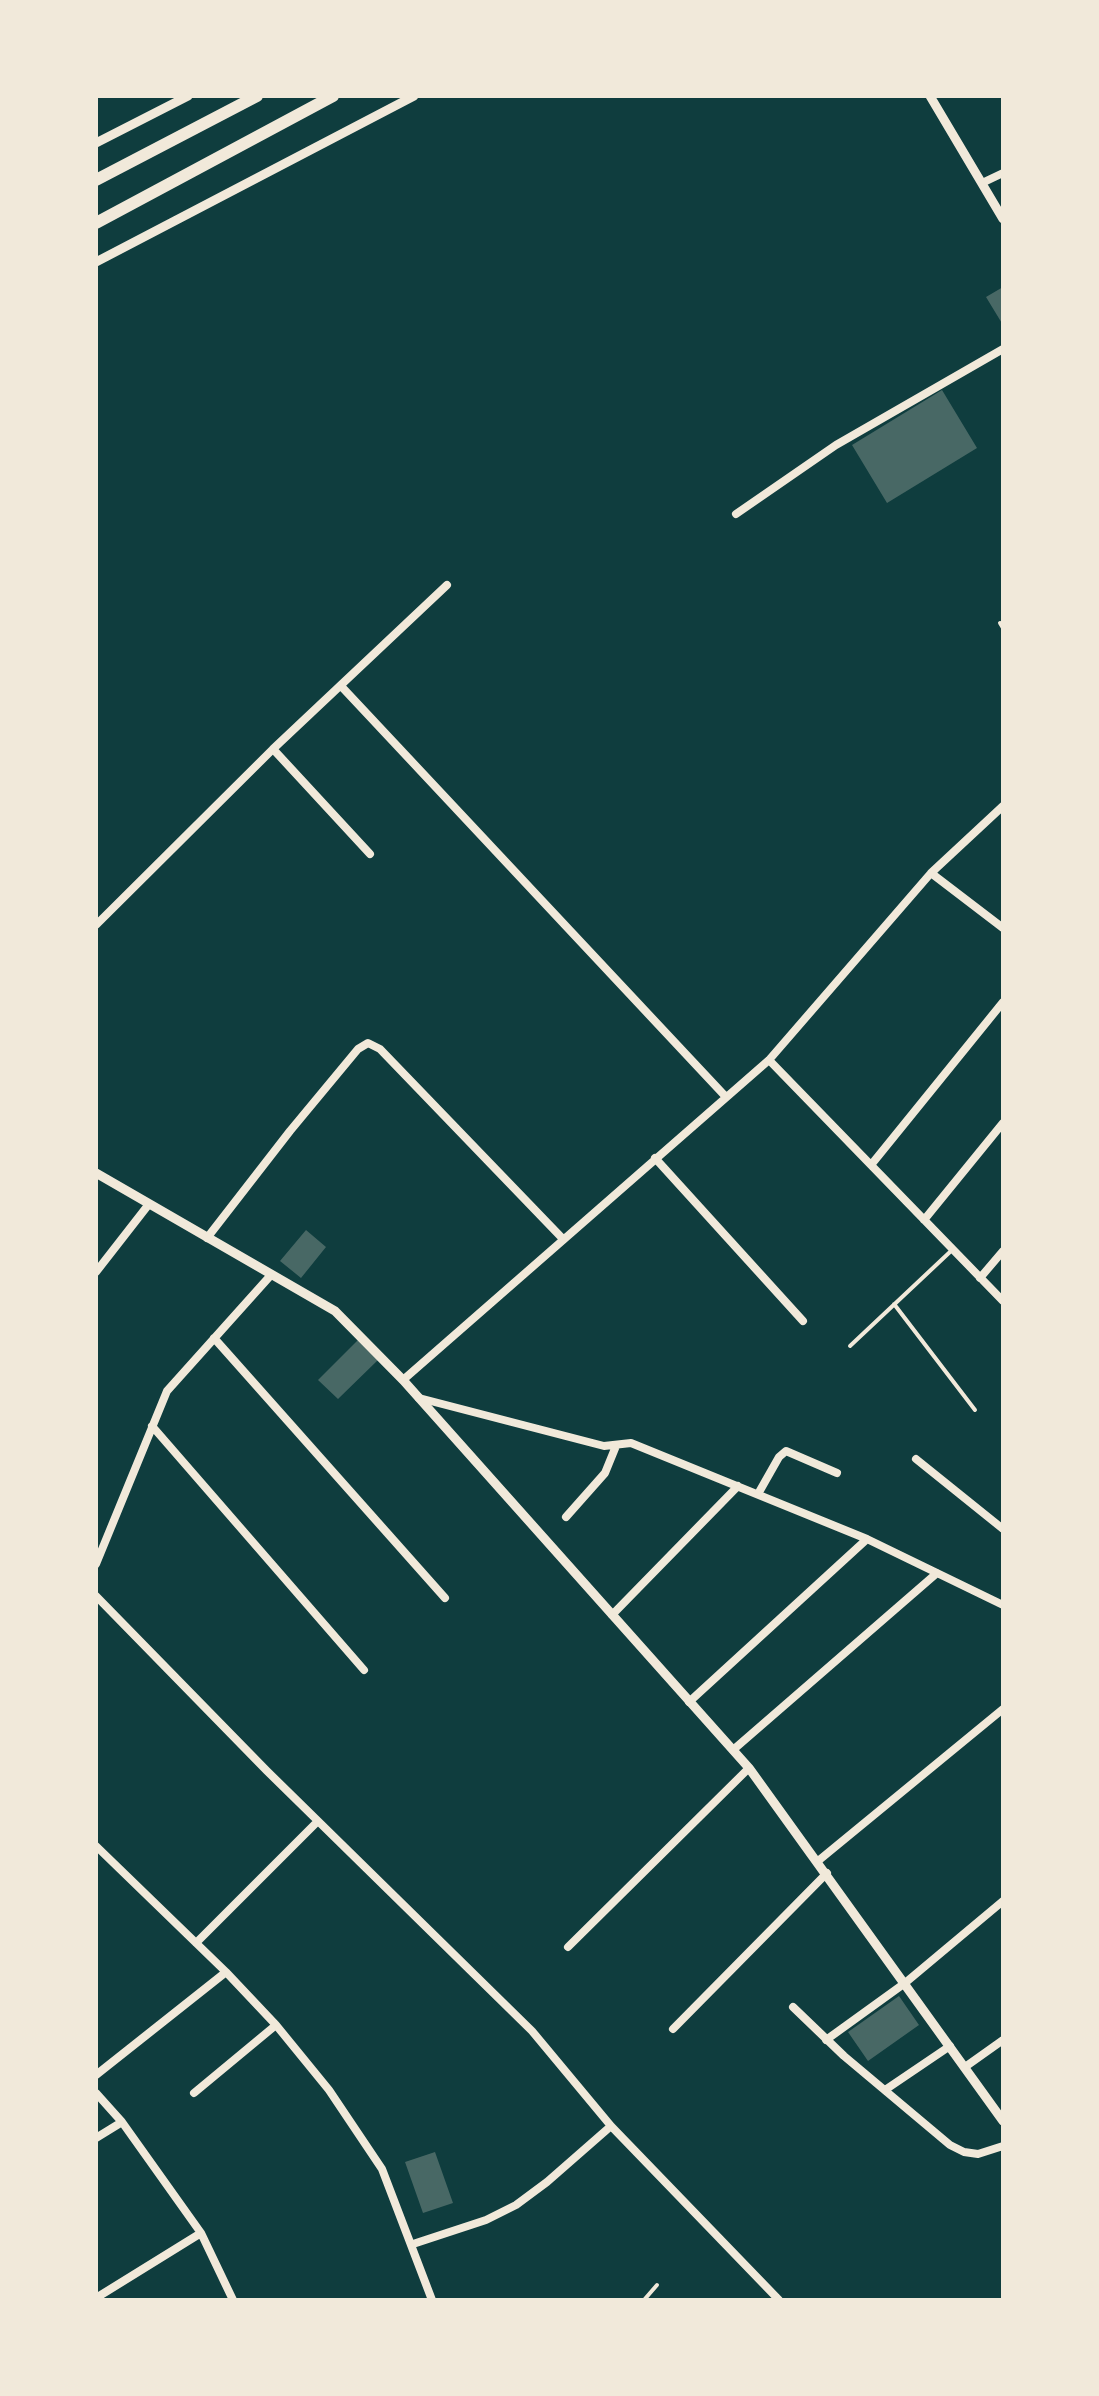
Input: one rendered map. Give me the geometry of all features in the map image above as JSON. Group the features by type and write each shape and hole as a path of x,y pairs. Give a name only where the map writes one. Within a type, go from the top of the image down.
{"highway":[{"path":"96,180 257,96"},
{"path":"96,223 333,96"}],"street":[{"path":"96,143 188,96"},
{"path":"96,262 414,96"},
{"path":"930,96 1003,219"},
{"path":"982,183 1003,173"},
{"path":"736,514 836,445 1003,349"},
{"path":"96,925 273,749 447,585"},
{"path":"341,686 726,1097"},
{"path":"273,749 370,854"},
{"path":"403,1380 769,1060 931,873 1001,812"},
{"path":"931,873 1003,928"},
{"path":"871,1165 1003,1002"},
{"path":"207,1238 299,1119 358,1049 368,1043 380,1049 563,1239"},
{"path":"769,1060 1003,1301"},
{"path":"924,1220 1003,1123"},
{"path":"655,1158 803,1321"},
{"path":"96,1173 335,1311 403,1380 749,1768 1003,2121"},
{"path":"96,1272 149,1204"},
{"path":"980,1278 1003,1251"},
{"path":"96,1564 167,1391 271,1275"},
{"path":"214,1338 445,1598"},
{"path":"419,1398 604,1446 631,1443 867,1539 1003,1605"},
{"path":"152,1426 364,1670"},
{"path":"566,1517 605,1473 616,1446"},
{"path":"758,1494 779,1457 786,1451 837,1473"},
{"path":"916,1459 1003,1529"},
{"path":"612,1615 738,1486"},
{"path":"689,1702 867,1539"},
{"path":"733,1750 937,1573"},
{"path":"96,1596 318,1821 532,2031 611,2126 779,2300"},
{"path":"818,1861 1003,1709"},
{"path":"568,1947 749,1768"},
{"path":"196,1943 318,1821"},
{"path":"96,1846 226,1972 276,2025 329,2090 382,2169 432,2300"},
{"path":"673,2029 827,1873"},
{"path":"826,2040 905,1983 1003,1901"},
{"path":"96,2075 226,1972"},
{"path":"793,2007 826,2040 950,2145 978,2154 1003,2146"},
{"path":"194,2093 276,2025"},
{"path":"965,2067 1003,2040"},
{"path":"885,2090 950,2046"},
{"path":"96,2093 122,2122 201,2233 233,2300"},
{"path":"96,2138 122,2122"},
{"path":"413,2244 486,2220 516,2205 611,2126"},
{"path":"96,2298 201,2233"}],"lane":[{"path":"850,1346 953,1249"},
{"path":"894,1304 975,1410"},
{"path":"644,2300 657,2285"}],"building":[{"path":"1003,287 1003,325 986,297"},
{"path":"942,390 977,448 887,503 852,445"},
{"path":"306,1230 326,1247 301,1278 280,1261"},
{"path":"358,1340 378,1360 338,1399 318,1380"},
{"path":"899,1996 919,2025 868,2061 848,2032"},
{"path":"435,2152 453,2203 423,2213 405,2162"}]}
